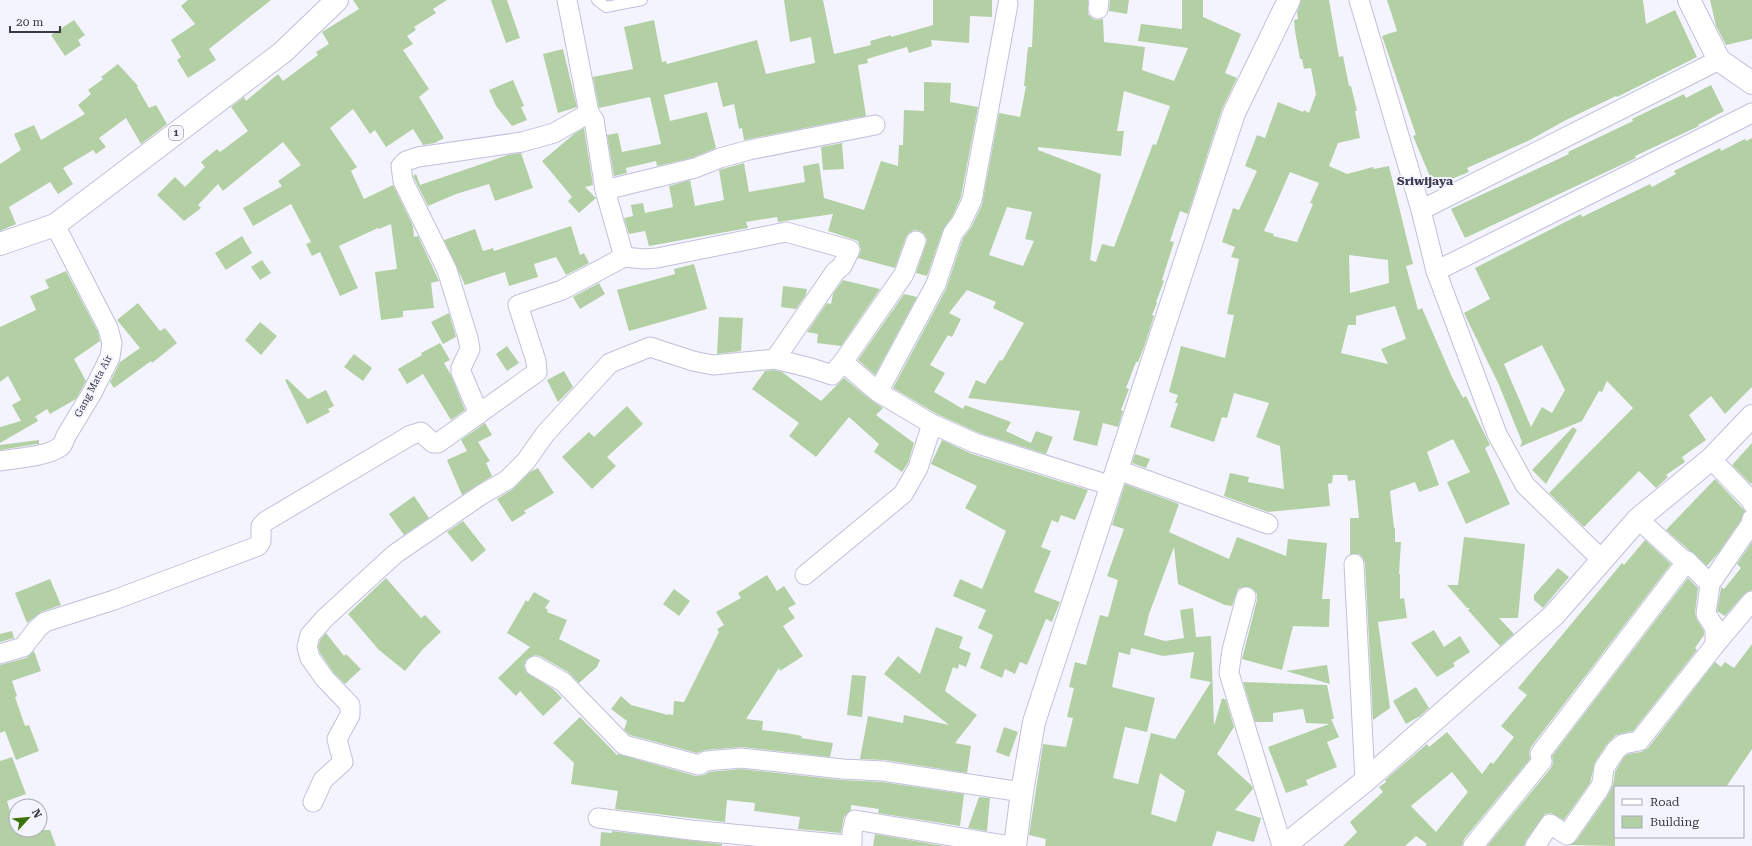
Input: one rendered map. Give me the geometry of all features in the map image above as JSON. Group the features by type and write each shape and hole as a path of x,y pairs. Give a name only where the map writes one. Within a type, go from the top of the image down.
{"main road":[{"name":"1","path":"0,244 54,225 283,52 337,0"},
{"path":"1015,846 1022,792 1034,722 1234,113 1289,0"},
{"path":"1689,0 1719,60 1752,83"},
{"path":"1283,846 1365,781 1554,615 1638,519 1711,459 1752,416"}],"street":[{"path":"567,0 589,113 594,120 605,190 624,257"},
{"path":"1359,0 1420,210 1436,271 1497,434 1525,486 1602,560"},
{"path":"878,392 936,284 953,232 960,223 972,200 1008,4"},
{"path":"1420,210 1719,60"},
{"path":"479,414 461,372 461,368 470,349 461,314 446,270 402,180 401,166 406,161 418,157 522,142 554,133 589,113"},
{"path":"1436,271 1752,113"},
{"path":"605,190 695,168 720,158 749,150 875,125"},
{"name":"Gang Mata Air","path":"0,462 46,453 60,447 64,443 66,436 92,393 110,357 112,343 108,328 54,225"},
{"path":"0,654 23,647 38,628 45,622 114,600 258,546 261,541 261,526 266,521 411,435 421,432 434,443 438,443 537,372 536,361 518,305 562,290 624,257 644,259 657,258 786,232 850,250 842,266 835,272 775,359"},
{"path":"313,802 323,780 343,762 337,739 350,715 350,705 325,679 310,658 307,647 310,635 325,618 395,554 481,495 507,480 526,461 544,434 610,363 650,347 693,362 713,365 775,359 832,375 843,362 897,285 909,264 916,241"},
{"path":"843,362 878,392 932,424 975,443 1115,478 1268,524"},
{"path":"805,575 903,494 918,468 932,424"},
{"path":"1711,459 1751,500 1752,503"},
{"path":"1638,519 1682,559 1687,561 1710,584"},
{"path":"1715,645 1715,628 1706,614 1710,584 1751,524 1752,519"},
{"path":"1473,846 1542,761 1540,754 1687,561"},
{"path":"1354,564 1365,781"},
{"path":"1246,597 1234,644 1229,673 1230,682 1283,846"},
{"path":"1535,846 1550,824 1567,835 1599,789 1602,782 1604,768 1616,750 1623,744 1639,741 1715,645 1752,602"},
{"path":"535,666 563,682 624,745 698,765 706,760 741,758 843,769 883,771 1022,792"},
{"path":"598,818 691,830 846,845 852,843 855,820 1011,846"}],"lane":[{"path":"597,0 606,7 642,0"}],"building":[{"path":"188,0 271,0 209,49 216,60 188,78 177,60 181,57 171,40 195,24 181,6"},
{"path":"353,0 447,0 433,9 436,13 414,27 416,30 407,36 413,44 403,50 429,89 419,97 444,138 435,143 423,145 413,129 386,147 375,130 370,134 353,109 330,128 357,167 351,171 364,199 393,185 413,226 414,237 418,236 439,281 431,283 434,308 403,311 403,317 381,320 375,272 397,269 391,224 379,229 378,228 339,246 358,288 340,296 320,252 312,256 306,244 311,242 291,204 253,226 243,208 282,186 278,181 301,165 283,142 223,191 218,184 198,205 201,208 184,221 157,195 175,177 185,187 205,167 201,162 217,149 220,152 248,131 231,107 244,97 246,101 278,74 283,81 318,55 316,52 329,44 322,32 359,9"},
{"path":"491,0 507,0 520,38 506,43"},
{"path":"784,0 823,0 834,54 871,45 870,41 891,35 891,37 933,25 933,0 992,0 992,17 970,16 969,43 931,40 932,46 909,53 907,47 867,59 868,63 858,65 866,116 744,140 742,128 739,129 734,104 723,107 717,82 664,95 670,121 707,112 716,148 692,158 657,166 656,161 626,168 627,173 614,176 607,135 618,133 622,152 661,144 650,97 599,108 593,77 633,69 624,27 654,20 662,62 666,61 667,64 757,40 766,74 815,63 811,37 790,42"},
{"path":"1034,0 1088,0 1088,14 1096,20 1103,19 1104,42 1145,47 1142,70 1174,81 1188,48 1138,41 1141,24 1182,29 1182,0 1203,0 1203,17 1241,34 1225,73 1237,78 1222,109 1188,214 1180,211 1170,241 1174,242 1162,280 1164,281 1152,315 1154,316 1144,347 1138,362 1136,362 1126,388 1129,389 1121,410 1123,411 1118,427 1103,423 1097,446 1073,440 1080,411 968,398 976,380 985,384 1000,360 1002,361 1024,323 993,308 996,302 967,290 949,313 961,319 952,337 948,335 930,365 945,373 934,392 963,409 965,405 1011,422 1006,431 1031,443 1036,431 1053,437 1046,454 979,433 937,414 893,388 946,289 963,238 971,228 982,205 999,113 1020,117 1026,86 1024,86 1028,47 1032,47","holes":["1124,91 1170,106 1156,145 1153,144 1114,247 1102,244 1096,262 1090,260 1101,174 1038,150 1038,147 1121,156 1124,131 1117,131","1007,207 1032,212 1025,239 1034,241 1023,266 989,255"]},
{"path":"1110,0 1129,0 1127,14 1109,11"},
{"path":"1301,0 1329,0 1339,57 1343,56 1349,86 1351,86 1357,111 1355,111 1360,138 1338,143 1329,166 1347,174 1373,167 1374,169 1389,166 1413,264 1406,266 1418,310 1422,308 1452,377 1463,398 1466,396 1490,445 1485,448 1510,504 1466,524 1447,482 1470,472 1453,439 1427,452 1439,485 1419,492 1415,482 1390,491 1395,528 1395,542 1401,542 1399,574 1400,599 1404,598 1407,618 1378,622 1390,708 1373,720 1365,563 1359,554 1350,554 1350,518 1359,518 1355,480 1348,481 1347,475 1333,475 1332,483 1328,484 1330,506 1268,512 1224,496 1230,473 1249,477 1248,482 1284,489 1280,446 1256,437 1269,403 1234,393 1227,418 1222,417 1214,442 1170,427 1178,403 1175,403 1178,395 1169,392 1181,346 1225,358 1234,315 1227,314 1239,259 1231,257 1235,247 1222,242 1233,208 1239,210 1257,171 1245,166 1257,135 1265,138 1278,102 1309,113 1316,94 1311,68 1304,69 1302,59 1300,59 1294,20 1298,19 1297,12","holes":["1290,172 1319,183 1310,203 1313,204 1297,242 1273,236 1274,234 1264,231","1349,255 1388,260 1389,283 1350,293","1395,306 1406,339 1381,349 1388,364 1341,353 1348,325 1356,325 1356,316"]},
{"path":"1387,0 1643,0 1646,24 1675,10 1697,57 1617,97 1616,96 1566,120 1530,140 1467,168 1469,172 1434,186 1413,136 1416,135 1382,36 1397,31"},
{"path":"1710,0 1752,0 1752,39 1726,45 1716,26"},
{"path":"74,20 85,35 78,40 81,45 65,56 51,35"},
{"path":"563,49 577,107 558,113 543,54"},
{"path":"118,64 138,86 137,87 149,108 156,105 167,124 141,144 126,118 99,138 106,147 96,154 93,150 63,168 73,184 58,194 50,182 9,207 16,224 0,231 0,164 21,150 14,134 34,125 41,140 85,114 78,105 91,94 88,90 103,79 101,77"},
{"path":"513,80 524,106 521,107 527,120 512,126 496,106 489,90"},
{"path":"924,82 951,83 950,102 978,107 961,197 952,217 943,230 927,276 916,273 927,239 920,231 914,230 906,237 895,268 858,258 861,249 858,241 828,231 833,214 778,222 777,217 746,222 748,228 649,246 645,231 629,234 624,218 633,216 631,205 643,203 645,213 673,207 669,186 690,180 695,206 724,200 719,170 744,163 749,192 805,182 803,166 819,163 824,198 864,210 881,161 898,166 899,145 903,145 904,110 924,111"},
{"path":"1711,85 1724,111 1698,125 1699,126 1635,156 1636,158 1465,238 1451,209 1569,154 1568,152 1633,121 1632,119 1684,94 1686,98"},
{"path":"584,128 593,185 585,187 596,198 579,213 568,201 572,197 542,161 574,134"},
{"path":"1752,138 1752,387 1725,414 1711,396 1689,415 1706,440 1682,457 1685,462 1666,475 1668,477 1656,488 1639,471 1584,527 1549,493 1633,408 1607,381 1602,392 1599,391 1582,421 1520,447 1522,442 1499,385 1464,313 1490,299 1475,268 1581,214 1582,217 1650,184 1652,187 1676,174 1674,171 1720,148 1721,151 1745,139 1746,141","holes":["1542,345 1565,390 1552,413 1542,407 1531,427 1504,364"]},
{"path":"842,143 844,169 823,170 821,147"},
{"path":"521,153 533,188 495,201 489,184 456,194 428,206 413,176 416,174 420,185 508,155"},
{"path":"571,226 580,255 584,253 589,263 566,275 556,257 534,264 538,277 509,286 505,272 465,285 444,240 475,229 483,251 493,248 494,251"},
{"path":"242,236 252,253 226,270 215,253"},
{"path":"262,260 271,273 260,280 251,267"},
{"path":"694,264 707,309 629,331 617,290 675,274 674,269"},
{"path":"66,271 98,332 100,341 74,359 86,381 76,399 50,414 47,409 33,418 36,417 38,421 0,443 0,427 21,421 12,405 21,400 8,376 0,382 0,327 36,310 30,296 49,288 45,280"},
{"path":"843,280 880,289 841,346 817,343 818,334 807,332 827,303 831,304 833,294"},
{"path":"599,283 605,294 580,309 573,297"},
{"path":"783,286 807,289 806,295 796,309 781,307"},
{"path":"904,294 917,297 875,375 858,360"},
{"path":"138,303 160,331 165,328 177,343 152,363 151,361 114,388 110,382 120,362 140,348 117,320"},
{"path":"449,313 456,337 443,344 431,322"},
{"path":"719,317 743,318 741,351 717,354"},
{"path":"260,322 277,336 261,355 245,340"},
{"path":"440,343 450,360 444,363 451,375 465,410 451,420 423,374 407,384 398,369 422,355 421,353"},
{"path":"507,346 519,363 507,371 496,354"},
{"path":"354,354 372,368 363,381 344,367"},
{"path":"774,370 782,372 821,401 844,378 883,408 876,415 914,443 908,463 902,472 874,452 879,444 849,417 816,457 789,436 799,423 752,389 765,371"},
{"path":"564,371 573,387 558,402 547,380"},
{"path":"287,379 308,399 326,390 334,406 328,409 330,412 307,424 285,380"},
{"path":"627,406 643,424 607,457 616,466 592,489 562,457 589,432 594,437"},
{"path":"485,423 492,435 478,442 490,461 486,463 492,476 462,495 447,460 467,451 461,440"},
{"path":"1573,427 1577,430 1546,484 1532,470"},
{"path":"39,440 39,444 0,450 0,445"},
{"path":"942,440 972,454 1088,490 1075,520 1061,515 1058,523 1052,520 1041,547 1051,551 1034,592 1060,602 1052,622 1046,619 1027,665 1020,662 1015,674 1005,669 1002,678 980,668 993,635 978,628 986,610 953,596 960,579 982,589 1006,531 965,508 977,486 931,464"},
{"path":"1752,443 1752,483 1751,484 1732,465"},
{"path":"1135,454 1150,459 1146,468 1132,463"},
{"path":"538,468 554,493 524,511 526,513 512,522 497,499 513,489 530,472"},
{"path":"1715,479 1745,511 1741,520 1719,552 1707,566 1666,530"},
{"path":"1125,484 1179,504 1169,532 1229,559 1237,537 1286,556 1288,539 1327,543 1322,599 1330,599 1329,627 1293,626 1282,670 1242,659 1257,600 1257,594 1254,590 1249,587 1238,589 1232,606 1225,605 1178,584 1174,547 1149,614 1144,635 1165,641 1184,638 1180,610 1193,608 1196,637 1211,636 1214,726 1222,698 1226,700 1234,727 1217,754 1252,786 1253,789 1235,810 1261,818 1254,842 1217,831 1212,846 1045,846 1046,839 1029,835 1043,744 1066,747 1073,718 1067,717 1074,688 1069,687 1075,662 1086,665 1100,615 1108,617 1118,580 1107,576 1124,529 1112,525","holes":["1131,648 1163,656 1194,652 1190,678 1211,682 1175,739 1151,733 1138,784 1113,778 1125,727 1147,732 1155,698 1112,687 1119,652 1130,655","1160,773 1185,791 1176,822 1151,814"]},
{"path":"414,496 429,518 404,535 389,514"},
{"path":"463,521 486,550 472,562 447,532"},
{"path":"1464,537 1525,544 1518,618 1499,618 1514,634 1500,646 1468,610 1470,608 1467,608 1447,585 1458,585"},
{"path":"1645,540 1671,564 1531,747 1529,752 1530,759 1464,839 1462,846 1425,846 1427,844 1416,836 1405,846 1343,846 1357,832 1350,822 1383,792 1379,787 1386,782 1385,780 1427,744 1429,747 1447,732 1482,774 1491,762 1493,764 1514,737 1501,726 1527,695 1518,688 1622,563 1624,565","holes":["1452,772 1468,792 1436,832 1411,806"]},
{"path":"1752,542 1752,590 1744,594 1725,616 1717,611 1721,587 1724,589 1741,568 1737,564"},
{"path":"1558,568 1569,577 1543,608 1534,600 1534,595"},
{"path":"767,575 777,591 784,586 796,604 788,608 795,618 783,626 803,656 780,671 779,668 746,719 763,721 762,730 786,733 802,736 801,738 833,743 830,757 742,747 705,750 697,753 630,735 624,730 627,721 611,709 621,696 631,705 673,715 674,701 684,702 719,632 717,629 724,625 716,612 741,598 738,593"},
{"path":"386,578 421,618 425,615 441,632 423,649 405,671 379,650 348,614"},
{"path":"1688,578 1698,588 1695,613 1697,620 1704,631 1704,635 1695,648 1697,650 1633,731 1616,735 1607,744 1595,762 1590,783 1564,820 1551,813 1545,814 1526,840 1524,846 1487,846 1551,768 1553,763 1552,756"},
{"path":"50,579 61,605 41,612 27,623 15,593"},
{"path":"674,589 690,601 679,616 663,604"},
{"path":"534,592 550,601 545,608 548,610 547,612 567,620 559,639 600,660 597,667 579,683 568,672 540,656 535,655 526,660 524,666 526,672 553,689 562,698 543,716 520,691 516,696 498,678 530,647 507,633 526,600 528,602"},
{"path":"936,627 963,637 959,648 971,653 966,667 959,664 958,669 953,667 945,691 977,715 955,743 971,746 967,773 885,760 860,759 868,716 903,723 904,715 949,725 884,674 898,656 920,674"},
{"path":"1434,630 1444,647 1460,636 1470,652 1453,663 1455,666 1437,677 1411,643"},
{"path":"12,631 14,638 0,642 0,634"},
{"path":"326,633 344,656 346,654 361,669 345,684 333,672 320,653 318,647 320,640"},
{"path":"1752,644 1752,749 1727,786 1614,786 1615,846 1569,845 1576,841 1608,795 1613,785 1615,772 1624,757 1628,754 1641,752 1648,748 1715,662 1721,667 1725,662 1734,668"},
{"path":"34,651 41,671 12,681 17,696 15,697 25,726 29,725 39,751 16,760 5,731 0,733 0,665 26,658"},
{"path":"1327,665 1330,684 1286,671"},
{"path":"852,675 866,676 862,717 847,715"},
{"path":"1243,682 1327,685 1334,719 1331,719 1339,737 1327,742 1337,767 1306,780 1308,785 1286,793 1268,747 1329,724 1306,723 1303,709 1273,713 1273,722 1255,722"},
{"path":"1416,687 1429,708 1420,716 1406,724 1393,701"},
{"path":"580,717 617,755 618,754 696,776 704,775 709,772 741,769 842,780 882,782 964,794 960,826 878,813 879,809 851,805 851,810 844,817 841,833 798,829 800,817 754,811 755,803 727,800 725,822 615,809 618,791 571,784 574,763 553,743"},
{"path":"1004,727 1018,732 1009,757 996,752"},
{"path":"12,757 26,794 15,798 8,798 8,838 48,838 48,830 50,830 56,846 0,846 0,761"},
{"path":"979,797 990,798 987,831 968,828"},
{"path":"612,831 722,844 722,846 600,846 601,832 612,833"},
{"path":"875,834 944,846 873,846"}],"district":[{"name":"Sriwijaya","path":"1425,181"}]}
